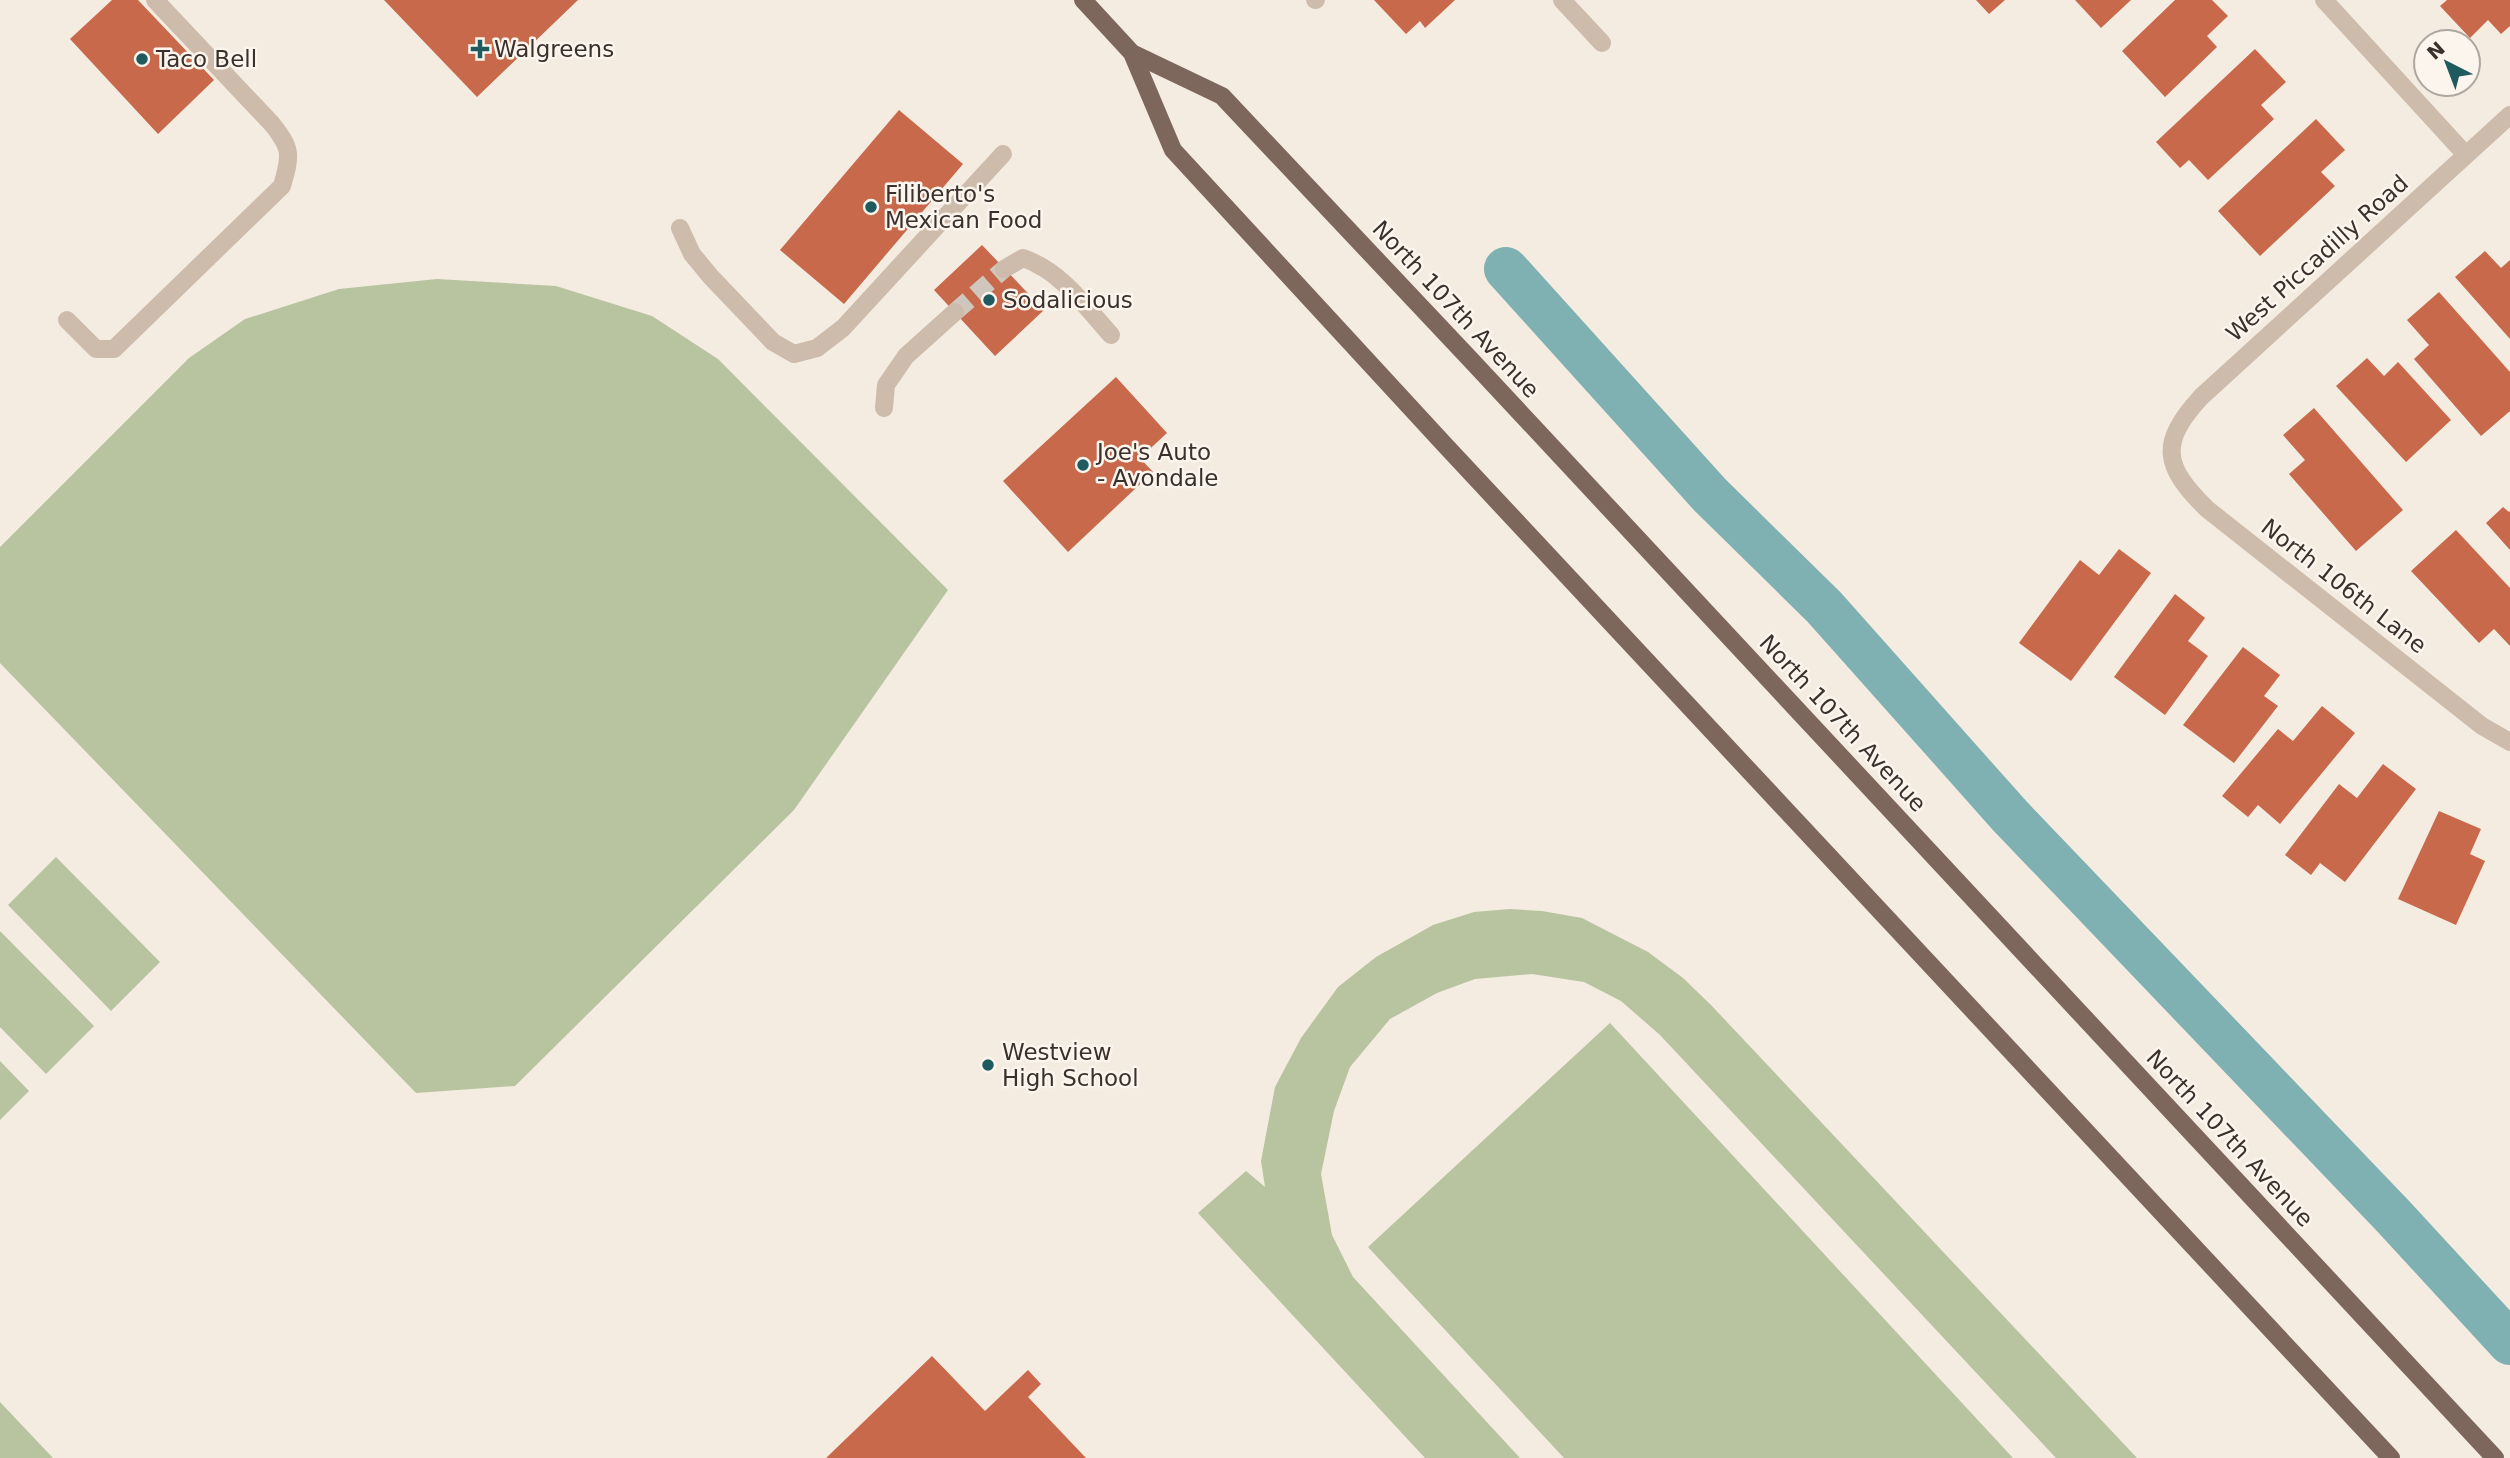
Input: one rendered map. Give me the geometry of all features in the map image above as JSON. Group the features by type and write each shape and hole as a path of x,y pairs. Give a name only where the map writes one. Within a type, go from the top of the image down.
{"main road":[{"name":"North 107th Avenue","path":"1083,0 1132,53 1173,150 2391,1458"},
{"name":"North 107th Avenue","path":"1132,53 1222,96 1471,359 2495,1458"}],"street":[{"path":"66,320 96,349 114,349 282,186 288,165 287,143 272,124 155,0"},
{"path":"1562,0 1602,43"},
{"path":"2324,0 2466,155"},
{"name":"West Piccadilly Road","path":"2171,447 2173,434 2180,421 2201,397 2510,114"},
{"path":"680,228 692,254 711,277 773,342 794,354 817,348 843,328 1003,154"},
{"path":"1004,269 1023,258 1041,264 1058,276 1111,335"},
{"path":"884,408 886,385 906,356 954,313"},
{"name":"North 106th Lane","path":"2171,447 2174,466 2183,482 2207,509 2482,726 2510,742"}],"green space":[{"path":"437,279 556,286 652,316 718,359 948,590 794,810 515,1086 416,1093 0,663 0,547 189,358 245,319 339,289"},
{"path":"56,857 160,962 111,1011 8,905"},
{"path":"1510,909 1582,918 1648,952 1683,978 2137,1458 2056,1458 1660,1035 1621,1001 1584,982 1532,974 1475,979 1437,993 1390,1019 1350,1067 1334,1111 1321,1174 1332,1235 1353,1277 1520,1458 1425,1458 1198,1213 1246,1171 1265,1187 1261,1161 1275,1087 1301,1038 1338,987 1376,957 1433,925 1474,912"},
{"path":"0,931 94,1026 46,1074 0,1027"},
{"path":"1610,1023 2013,1458 1564,1458 1368,1247"},
{"path":"0,1061 29,1091 0,1120"},
{"path":"0,1402 53,1458 0,1458"}],"building":[{"name":"Taco Bell","path":"112,0 138,0 214,80 158,134 70,39"},
{"name":"Walgreens","path":"384,0 578,0 477,97"},
{"path":"1374,0 1455,0 1425,28 1420,21 1406,34"},
{"path":"1976,0 2005,0 1989,14"},
{"path":"2075,0 2131,0 2101,28"},
{"path":"2175,0 2212,0 2228,16 2207,36 2217,47 2165,97 2122,51"},
{"path":"2447,0 2510,0 2510,26 2501,34 2488,20 2480,28 2461,28 2440,6"},
{"path":"2255,49 2286,82 2261,105 2274,119 2208,180 2189,160 2180,168 2156,142"},
{"name":"Filiberto's Mexican Food","path":"899,110 963,164 844,304 780,250"},
{"path":"2316,119 2345,150 2321,172 2335,186 2260,256 2218,211"},
{"name":"Sodalicious","path":"982,245 1044,310 995,356 934,290"},
{"path":"2485,251 2501,268 2510,260 2510,339 2455,277"},
{"path":"2439,292 2510,372 2510,411 2481,436 2414,359 2429,345 2407,320"},
{"path":"2367,358 2384,376 2398,362 2451,420 2406,462 2336,386"},
{"name":"Joe's Auto - Avondale","path":"1116,377 1167,433 1140,458 1153,472 1068,552 1003,481"},
{"path":"2314,408 2403,510 2356,551 2289,474 2305,460 2283,435"},
{"path":"2503,507 2510,511 2510,550 2486,523"},
{"path":"2456,530 2510,588 2510,646 2494,629 2479,643 2411,571"},
{"path":"2119,549 2151,573 2071,681 2019,643 2080,560 2099,575"},
{"path":"2175,594 2205,618 2188,641 2208,656 2165,715 2114,677"},
{"path":"2243,647 2280,675 2264,696 2278,706 2234,763 2183,725"},
{"path":"2322,706 2355,733 2280,824 2258,805 2248,817 2222,796 2278,729 2293,741"},
{"path":"2383,764 2416,789 2345,882 2320,863 2311,875 2285,855 2339,784 2357,798"},
{"path":"2439,811 2481,829 2470,854 2485,861 2456,925 2398,899"},
{"path":"932,1356 985,1411 1028,1370 1041,1384 1028,1397 1086,1458 826,1458"}],"waterway":[{"path":"1506,269 1710,495 1824,607 2010,816 2393,1216 2510,1343"}],"tunnel":[{"path":"955,312 1004,269"}],"place":[{"name":"Walgreens","path":"480,49"},
{"name":"Taco Bell","path":"142,59"},
{"name":"Filiberto's Mexican Food","path":"871,207"},
{"name":"Sodalicious","path":"989,300"},
{"name":"Joe's Auto - Avondale","path":"1083,465"},
{"name":"Westview High School","path":"988,1065"}]}
